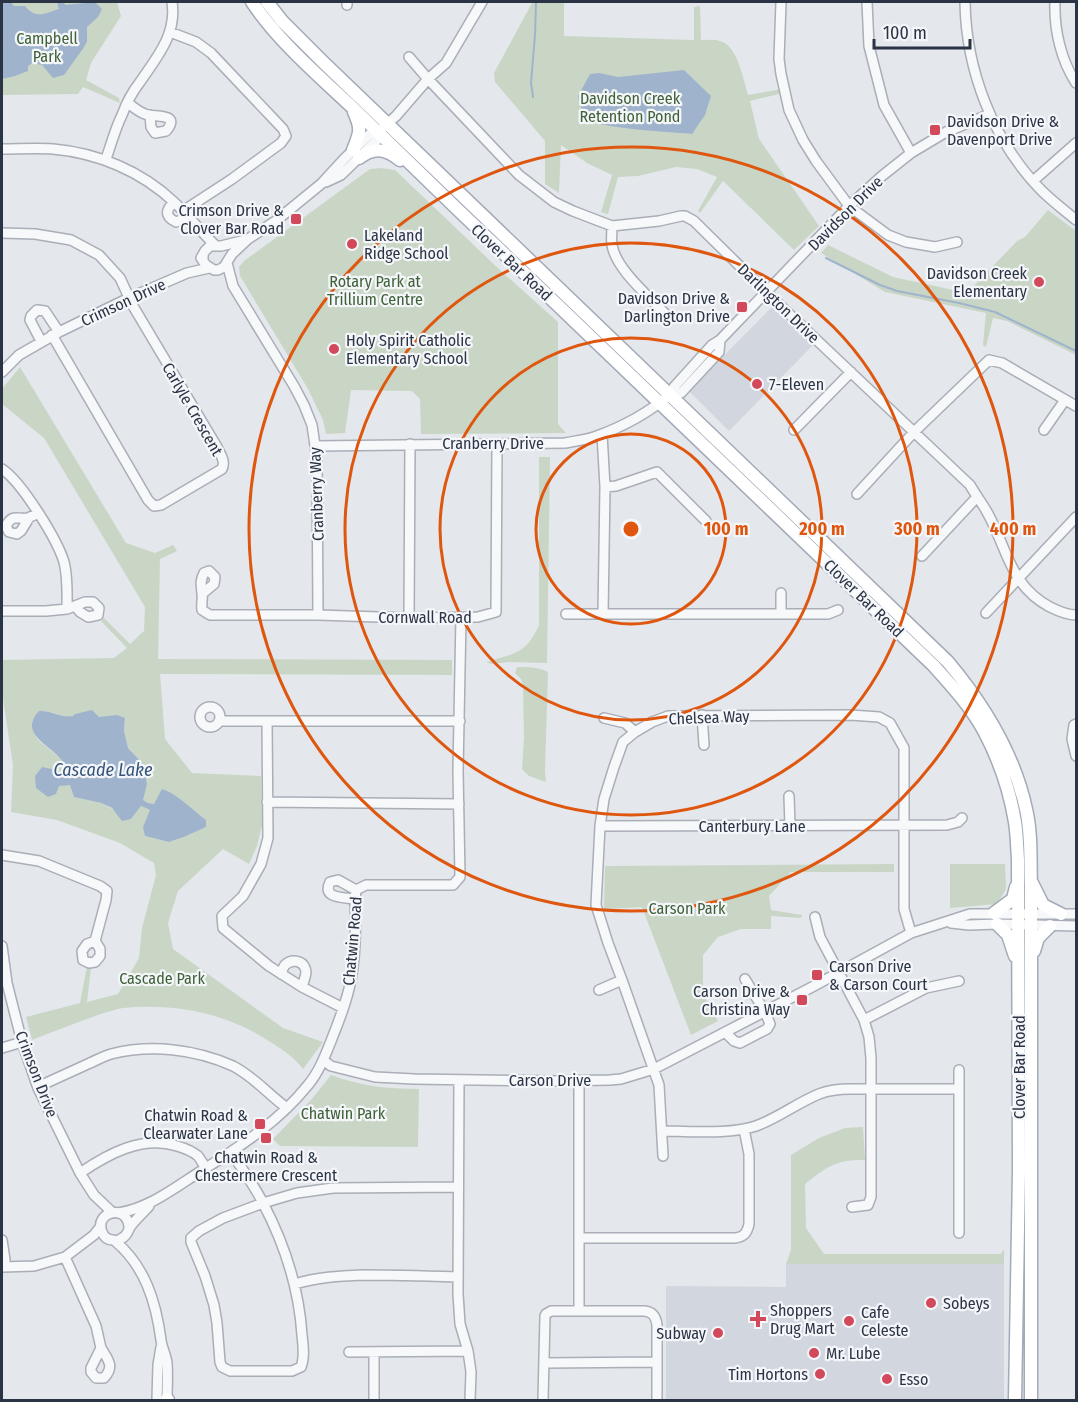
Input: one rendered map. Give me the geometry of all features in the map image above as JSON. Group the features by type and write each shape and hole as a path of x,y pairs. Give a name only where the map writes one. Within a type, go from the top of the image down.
{"main road":[{"name":"Clover Bar Road","path":"252,2 269,25 431,185 668,397"},
{"name":"Clover Bar Road","path":"267,2 282,21 668,397 948,662 967,685 1001,739 1019,785 1030,835 1024,878 1025,919 1019,968 1016,1399"},
{"path":"351,106 360,130 356,154 374,150 389,153 431,185"},
{"path":"1019,968 1008,935 995,919 1013,899 1024,878 1043,905 1061,914"},
{"name":"Clover Bar Road","path":"1025,919 1032,958 1031,1401"},
{"path":"1032,958 1038,938 1050,926"}],"street":[{"path":"106,159 122,115 138,84 166,44 172,22 172,2"},
{"path":"198,228 204,253 203,261 212,269 222,268 232,254 248,239 277,220 321,184 341,175 356,154 377,140 377,133 446,63 479,2"},
{"path":"781,2 779,59 781,74 789,110 816,161 849,206 888,235 906,242 935,248 957,242"},
{"path":"867,2 869,46 884,105 911,153"},
{"path":"965,2 972,64 990,114 1016,160 1055,204 1077,220"},
{"path":"1055,2 1061,49 1068,70 1077,83"},
{"path":"170,32 196,42 212,53 286,136 281,143 176,222 168,215 168,208 174,202"},
{"name":"Darlington Drive","path":"409,57 519,175 554,202 612,226 686,216 694,221 970,485 987,512 1017,579 1031,595 1055,609 1077,615"},
{"path":"128,104 150,116"},
{"name":"Davidson Drive","path":"668,397 681,393 719,352 720,340 849,206 882,176 911,153 946,132 990,114"},
{"path":"1034,181 1077,143"},
{"path":"2,149 52,149 106,159 150,182 174,202 198,228 226,251 227,262"},
{"path":"612,226 611,242 618,262 668,317"},
{"path":"2,241 5,233 35,234 71,240 99,255 120,278 129,298"},
{"path":"204,253 210,246 248,239"},
{"name":"Crimson Drive","path":"187,273 204,253"},
{"name":"Cranberry Way","path":"227,262 233,286 294,386 312,425 316,446 318,615"},
{"name":"Crimson Drive","path":"2,372 19,355 55,334 187,273 212,269"},
{"name":"Cranberry Way","path":"212,269 233,286"},
{"name":"Carlyle Crescent","path":"55,334 148,500 154,506 161,505 224,466 217,447 129,298"},
{"path":"41,341 30,320 37,310 45,311 55,334"},
{"path":"857,494 914,432 989,360 1002,363 1077,406"},
{"path":"794,430 851,372"},
{"name":"Cranberry Drive","path":"316,446 565,442 592,438 621,426 668,397"},
{"path":"1044,430 1065,400"},
{"path":"602,434 605,487 603,614"},
{"path":"409,618 410,444"},
{"name":"Cornwall Road","path":"202,594 202,610 210,615 409,618 478,617 496,612 496,444"},
{"path":"2,469 22,489 34,516 57,545 64,562 71,608 46,611 2,611"},
{"path":"605,487 616,486 657,472 706,521"},
{"path":"922,556 977,496"},
{"path":"986,613 1077,517"},
{"path":"780,593 780,614"},
{"path":"566,614 828,614 838,610"},
{"name":"Chatwin Road","path":"115,1213 132,1211 153,1202 231,1152 265,1128 308,1085 323,1060 351,982 354,964 355,894 366,885 453,885 460,877 461,617"},
{"path":"702,715 704,745"},
{"name":"Chelsea Way","path":"663,1156 659,1085 596,905 600,826 604,800 623,742 652,722 668,716 850,715 879,717 890,723 903,748 905,912 911,933"},
{"path":"604,718 625,723 635,732"},
{"path":"219,721 460,721"},
{"path":"267,721 268,838 261,864 243,896 222,916 223,928 251,953 281,974 343,1008"},
{"path":"1077,724 1074,725 1072,739 1077,756"},
{"path":"789,796 790,826"},
{"path":"267,802 459,804"},
{"name":"Canterbury Lane","path":"600,826 946,825 958,822 962,818"},
{"path":"2,855 39,861 107,891 95,941"},
{"name":"Carson Drive","path":"323,1060 331,1066 375,1077 429,1080 621,1079 654,1069 911,933 970,914 995,919 1025,919"},
{"path":"1025,919 1077,914"},
{"path":"815,916 820,936 864,1020 870,1048 871,1197 868,1205 852,1207"},
{"path":"1025,919 1050,926 1077,926"},
{"name":"Crimson Drive","path":"2,946 7,982 22,1042 38,1088 80,1173 94,1195 101,1225"},
{"path":"281,974 286,965 292,961 300,962 306,972 302,987"},
{"path":"725,1032 738,1042 742,1042 769,1027 770,1021 746,979"},
{"path":"599,990 622,980"},
{"path":"864,1020 926,988 959,981"},
{"path":"2,1048 22,1042"},
{"path":"38,1088 109,1054 139,1049 164,1049 199,1054 233,1066 248,1075 287,1108"},
{"path":"959,1070 959,1233"},
{"path":"459,1080 459,1324 468,1351 471,1372 470,1401"},
{"path":"579,1081 579,1311"},
{"path":"663,1131 744,1129 765,1122 819,1094 844,1089 959,1089"},
{"path":"580,1238 735,1238 744,1235 748,1229 749,1154 744,1129"},
{"path":"80,1173 96,1162 131,1146 151,1143 168,1144 186,1149 197,1155 206,1168"},
{"path":"231,1152 263,1203 282,1246 294,1284 301,1322 303,1356 301,1367 292,1371 230,1371 222,1367 220,1362 218,1323 214,1305 191,1242 191,1238 199,1231 223,1218 263,1203 297,1193 333,1188 458,1187"},
{"name":"Crimson Drive","path":"94,1195 115,1213"},
{"name":"Chatwin Road","path":"128,1231 153,1202"},
{"path":"2,1240 5,1260 3,1267 34,1266 65,1257 94,1235 105,1217 115,1213 125,1217 128,1221 129,1242 152,1298 167,1363 165,1400"},
{"path":"101,1225 104,1235 126,1250 137,1264"},
{"path":"81,1244 122,1238 128,1231"},
{"path":"65,1257 96,1326 101,1348"},
{"path":"294,1284 309,1279 335,1276 458,1277"},
{"path":"543,1401 544,1319 546,1314 551,1311 645,1311 656,1318 657,1325 657,1401"},
{"path":"349,1352 468,1351"},
{"path":"374,1353 374,1401"},
{"path":"544,1363 657,1362"}],"shaded area":[{"path":"772,307 813,345 729,431 689,391"},
{"path":"786,1264 1004,1264 1004,1400 666,1400 666,1286 786,1287"}],"green space":[{"name":"Campbell Park","path":"2,2 117,2 121,16 91,63 86,80 119,98 120,103 83,87 78,94 2,95"},
{"name":"Davidson Creek Retention Pond","path":"531,2 564,2 564,36 694,40 694,7 700,6 701,40 718,40 731,49 739,64 748,95 782,89 783,93 750,101 759,139 819,226 794,250 723,181 700,213 698,211 717,177 697,169 676,167 638,176 618,177 608,214 601,212 612,175 587,163 561,145 559,193 545,184 545,141 495,82 494,73"},
{"name":"Rotary Park at Trillium Centre","path":"370,169 395,170 558,322 558,424 566,433 421,434 420,399 412,391 351,390 345,433 326,434 323,420 308,389 240,276 239,267 244,261"},
{"path":"1048,210 1076,231 1076,355 1007,321 993,318 986,347 983,345 986,313 885,292 821,253 828,245 893,277 967,293 1017,241 1025,237"},
{"name":"Cascade Park","path":"20,367 126,543 155,553 173,545 177,551 160,559 158,659 452,660 452,675 160,674 165,739 192,773 261,776 262,825 257,846 249,864 223,849 178,891 168,923 173,949 283,1028 323,1042 303,1069 289,1054 237,1024 201,1012 182,1009 120,1008 32,1040 26,1017 80,1003 87,966 91,967 87,1002 118,994 139,958 142,928 156,875 154,863 120,843 57,820 11,812 13,765 2,692 2,660 114,658 127,648 101,621 104,618 130,644 144,631 145,607 44,438 2,404 2,389","holes":["39,711 68,716 125,718 124,731 128,748 144,765 147,784 142,800 193,810 206,820 206,827 169,842 145,836 150,810 141,806 131,819 101,803 74,797 71,785 59,785 57,770 59,776 66,777 71,775 67,767 59,757 38,740 34,733 32,721"]},
{"path":"539,457 550,457 547,663 491,664 487,662 512,654 524,647 539,625"},
{"path":"517,667 537,668 548,672 546,782 529,776 522,769 523,686 521,679 515,673"},
{"name":"Carson Park","path":"894,864 894,872 791,872 769,896 771,910 802,915 801,918 771,916 771,929 741,929 718,937 703,955 703,994 718,1021 691,1035 642,907 604,909 605,866"},
{"path":"950,864 1005,864 1006,889 997,904 950,908"},
{"name":"Chatwin Park","path":"331,1075 374,1086 419,1089 418,1147 280,1146 273,1139 311,1100"},
{"path":"863,1127 865,1160 832,1165 805,1184 806,1228 824,1254 1001,1254 1004,1249 1004,1264 786,1264 791,1250 791,1155 819,1138 845,1128"}],"water":[{"path":"2,2 11,2 14,6 25,6 37,14 59,9 57,2 66,5 95,2 102,9 98,17 87,27 87,42 64,75 53,78 42,65 32,63 28,66 28,71 2,79"},
{"path":"684,70 711,96 705,115 692,134 609,126 591,120 583,112 578,96 590,74 599,73 618,77"},
{"name":"Cascade Lake","path":"92,710 99,717 117,715 125,718 124,731 128,748 144,765 147,784 143,800 154,804 162,789 206,820 206,827 169,842 145,836 143,827 150,810 141,806 131,819 122,821 112,808 74,797 70,785 59,786 56,794 48,797 36,788 35,776 42,767 57,770 59,776 62,777 71,775 59,757 33,731 34,718 39,711 73,716"}],"waterway":[{"path":"533,97 531,83 536,2"},
{"path":"826,258 897,291 995,312 1076,351"}],"place":[{"name":"Davidson Drive & Davenport Drive","path":"935,130"},
{"name":"Crimson Drive & Clover Bar Road","path":"296,219"},
{"name":"Lakeland Ridge School","path":"352,244"},
{"name":"Davidson Creek Elementary","path":"1039,282"},
{"name":"Davidson Drive & Darlington Drive","path":"742,307"},
{"name":"Holy Spirit Catholic Elementary School","path":"334,349"},
{"name":"7-Eleven","path":"757,384"},
{"name":"Carson Drive & Carson Court","path":"817,975"},
{"name":"Carson Drive & Christina Way","path":"802,1000"},
{"name":"Chatwin Road & Clearwater Lane","path":"260,1124"},
{"name":"Chatwin Road & Chestermere Crescent","path":"266,1138"},
{"name":"Sobeys","path":"931,1303"},
{"name":"Shoppers Drug Mart","path":"758,1319"},
{"name":"Cafe Celeste","path":"849,1321"},
{"name":"Subway","path":"718,1333"},
{"name":"Mr. Lube","path":"814,1353"},
{"name":"Tim Hortons","path":"820,1374"},
{"name":"Esso","path":"887,1379"}]}
